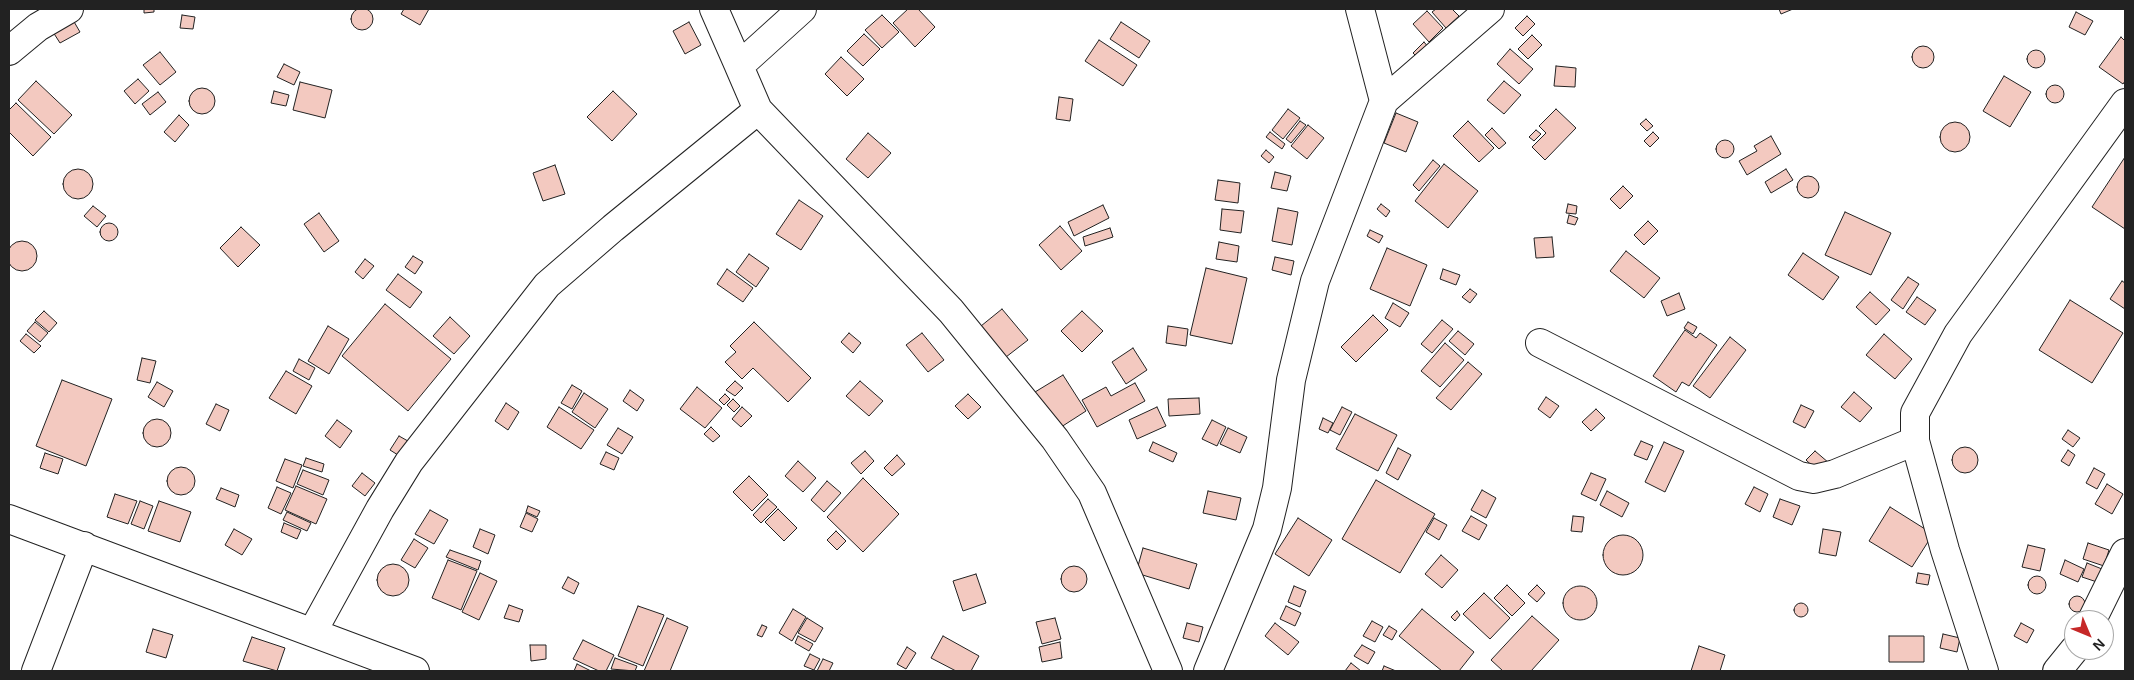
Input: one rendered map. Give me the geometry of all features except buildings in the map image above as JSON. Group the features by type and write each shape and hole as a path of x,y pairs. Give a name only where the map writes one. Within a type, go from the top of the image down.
{"street":[{"path":"9,51 38,27 69,9"},
{"path":"714,9 758,110 951,311 1055,439 1092,493 1168,671"},
{"path":"739,66 802,9"},
{"path":"1360,9 1384,101"},
{"path":"1208,671 1267,529 1277,488 1292,380 1315,282 1384,101 1490,9"},
{"path":"1984,671 1945,550 1915,441 1915,413 1958,334 2125,103"},
{"path":"313,631 380,509 409,462 547,285 613,228 758,110"},
{"path":"1540,343 1799,476 1814,479 1835,474 1915,441"},
{"path":"9,519 313,631 415,671"},
{"path":"36,671 84,546"},
{"path":"2097,610 2125,553"},
{"path":"2057,671 2066,660"}]}
